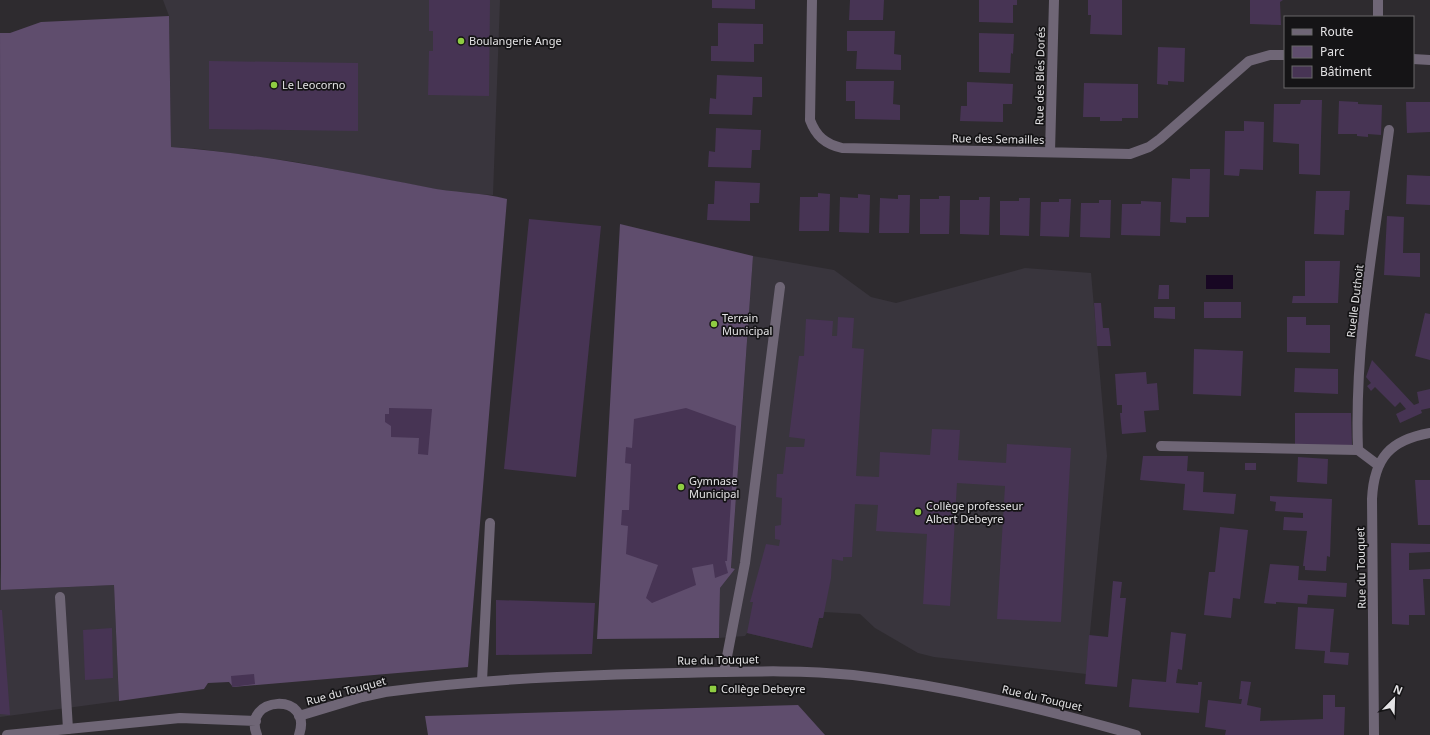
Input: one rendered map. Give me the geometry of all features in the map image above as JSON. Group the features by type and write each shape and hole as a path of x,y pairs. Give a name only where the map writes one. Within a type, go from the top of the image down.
{"street":[{"name":"Rue des Semailles","path":"812,0 810,120 813,130 824,142 842,148 1130,154 1140,152 1160,140 1249,61 1270,55 1284,55"},
{"name":"Rue des Blés Dorés","path":"1050,152 1054,0"},
{"path":"1378,0 1378,16"},
{"path":"1414,60 1430,60"},
{"name":"Ruelle Duthoit","path":"1358,450 1358,372 1389,130"},
{"path":"724,672 745,563 780,288"},
{"name":"Rue du Touquet","path":"1374,735 1372,499 1374,476 1378,465 1384,456 1399,442 1430,433"},
{"path":"1161,446 1358,450 1378,465"},
{"path":"482,681 490,523"},
{"path":"60,597 68,729"},
{"name":"Rue du Touquet","path":"299,716 373,694 482,681 567,676 724,672 804,672 876,679 1015,704 1136,735"},
{"name":"Rue du Touquet","path":"256,721 258,715 265,707 277,703 290,706 299,716 301,727 299,735"},
{"path":"7,735 180,718 256,721 257,735"}],"shaded area":[{"path":"163,0 500,0 493,195 450,192 296,162 200,149 171,147 169,16"},
{"name":"Collège professeur Albert Debeyre","path":"753,256 834,270 871,297 896,303 1025,268 1091,273 1107,456 1086,674 934,657 918,653 875,628 860,614 824,612 823,618 819,618 812,648 747,633 745,636 719,638 720,588 735,569 731,569"},
{"path":"1206,275 1233,275 1233,289 1206,289"},
{"path":"0,567 2,590 114,585 119,701 0,717"}],"green space":[{"path":"169,16 171,147 267,158 436,189 507,199 468,667 233,687 229,682 208,683 204,689 119,701 114,585 1,590 0,33 10,33 41,22"},
{"path":"620,224 753,256 731,568 735,569 720,588 719,638 597,639"},
{"path":"798,705 825,735 428,735 425,716"}],"building":[{"name":"Boulangerie Ange","path":"429,0 490,0 489,96 428,95 429,51 433,51 433,31 429,31"},
{"path":"712,0 755,0 755,9 712,8"},
{"path":"850,0 884,0 883,20 849,20"},
{"path":"979,0 1017,0 1017,5 1013,5 1013,23 979,22"},
{"path":"1088,0 1122,0 1122,35 1090,34 1091,15 1088,15"},
{"path":"1250,0 1283,0 1280,2 1281,25 1250,24"},
{"path":"718,23 763,24 763,44 754,44 754,62 711,61 711,46 718,46"},
{"path":"847,31 895,31 894,54 901,55 901,70 856,69 857,51 847,51"},
{"path":"979,33 1014,34 1010,73 979,72"},
{"path":"1158,47 1185,48 1184,82 1168,81 1168,85 1157,84"},
{"path":"209,61 358,63 358,131 209,129"},
{"path":"717,75 762,77 762,97 753,97 752,115 709,114 710,98 716,99"},
{"path":"846,81 894,81 893,104 900,105 900,120 855,119 855,101 846,101"},
{"path":"967,82 1013,84 1012,104 1003,104 1003,122 960,121 961,106 967,106"},
{"path":"1084,83 1138,84 1138,118 1122,118 1122,121 1100,121 1100,117 1083,117"},
{"path":"1301,100 1322,100 1320,175 1299,174 1299,144 1273,142 1274,104 1300,104"},
{"path":"1339,101 1358,102 1358,104 1382,105 1381,135 1368,134 1368,137 1357,136 1357,134 1338,134"},
{"path":"1406,102 1430,102 1430,132 1407,133"},
{"path":"1244,121 1264,122 1263,170 1240,169 1239,176 1224,175 1225,131 1244,131"},
{"path":"716,128 761,130 760,150 752,150 751,168 708,167 709,151 715,152"},
{"path":"1190,169 1210,169 1209,217 1186,217 1186,223 1170,222 1172,178 1190,179"},
{"path":"1407,175 1430,176 1430,205 1406,204"},
{"path":"715,181 760,183 759,203 750,203 750,221 707,220 708,204 714,204"},
{"path":"1316,191 1350,191 1349,210 1345,210 1344,235 1314,234"},
{"path":"818,193 830,194 829,231 799,231 800,197 818,197"},
{"path":"858,194 870,195 869,233 839,232 840,197 858,198"},
{"path":"898,195 910,195 909,233 879,233 880,198 898,199"},
{"path":"939,196 950,196 949,234 920,234 920,199 939,199"},
{"path":"979,197 990,197 989,235 960,234 960,200 979,200"},
{"path":"1019,198 1030,198 1029,236 1000,235 1000,201 1019,201"},
{"path":"1059,199 1071,199 1069,237 1040,236 1041,202 1059,202"},
{"path":"1099,200 1111,200 1110,238 1080,237 1081,203 1099,203"},
{"path":"1141,201 1161,202 1160,236 1121,235 1122,204 1141,204"},
{"path":"1387,216 1404,217 1403,253 1420,253 1420,277 1384,275"},
{"path":"529,219 601,226 576,477 504,469"},
{"path":"1305,261 1340,261 1338,303 1292,303 1293,296 1305,296"},
{"path":"1159,285 1169,285 1169,299 1158,299"},
{"path":"1204,302 1241,302 1241,318 1204,318"},
{"path":"1094,303 1101,303 1103,328 1109,328 1111,346 1097,346"},
{"path":"1154,307 1175,307 1175,319 1154,318"},
{"path":"1425,313 1430,314 1430,360 1415,356"},
{"path":"838,317 854,318 852,348 864,349 856,476 879,477 880,452 930,455 932,429 960,430 958,460 1006,463 1007,444 1071,448 1061,622 997,619 1005,486 957,483 950,606 923,604 927,534 876,531 878,505 855,504 852,557 843,557 843,561 832,559 831,578 823,618 819,618 812,648 747,633 753,602 750,602 766,544 779,546 780,540 775,539 775,526 781,525 782,498 776,497 777,474 783,474 786,447 804,447 805,439 789,437 799,356 804,356 806,319 833,321 832,336 837,336"},
{"path":"1287,317 1306,317 1306,325 1330,325 1330,353 1287,352"},
{"path":"1194,349 1243,351 1241,396 1193,394"},
{"path":"1372,360 1414,405 1419,403 1417,392 1430,389 1430,408 1421,410 1422,413 1400,423 1396,414 1406,409 1400,402 1395,407 1375,387 1371,391 1367,386 1371,383 1366,377"},
{"path":"1295,368 1338,369 1338,394 1294,392"},
{"path":"1146,372 1147,384 1157,383 1159,410 1144,411 1146,432 1122,434 1120,413 1122,413 1122,405 1117,405 1115,374"},
{"path":"389,408 432,409 428,455 418,454 419,438 391,437 391,426 385,422 385,414 389,414"},
{"name":"Gymnase Municipal","path":"686,408 736,426 727,561 725,561 728,573 715,578 713,564 692,568 696,585 652,603 646,598 658,565 626,554 628,526 621,525 622,510 629,510 631,464 625,463 626,447 632,448 634,419"},
{"path":"1295,413 1351,413 1352,445 1295,445"},
{"path":"1143,456 1188,456 1187,471 1204,472 1203,492 1236,494 1234,514 1183,510 1185,484 1140,480"},
{"path":"1298,457 1328,459 1327,484 1297,482"},
{"path":"1245,463 1256,463 1256,470 1245,470"},
{"path":"1415,480 1430,480 1430,525 1418,525"},
{"path":"1270,496 1332,499 1330,557 1327,556 1326,571 1305,570 1305,566 1303,566 1307,531 1283,530 1284,517 1303,518 1303,513 1275,511 1276,502 1270,501"},
{"path":"1220,527 1248,530 1240,599 1233,598 1231,618 1204,615 1209,572 1215,572"},
{"path":"1391,543 1430,544 1430,552 1409,553 1409,570 1430,569 1430,579 1423,579 1425,615 1409,615 1409,625 1392,624"},
{"path":"1270,564 1299,566 1298,580 1347,583 1346,597 1308,595 1307,604 1276,602 1276,604 1264,603"},
{"path":"1113,581 1122,582 1120,598 1126,598 1117,687 1085,684 1089,635 1108,637"},
{"path":"496,600 595,603 592,654 496,655"},
{"path":"1298,607 1334,609 1330,652 1349,653 1348,665 1324,663 1325,651 1295,649"},
{"path":"0,610 2,610 10,715 0,714"},
{"path":"112,628 113,678 85,680 83,630"},
{"path":"1171,632 1186,634 1182,670 1178,669 1176,683 1198,685 1198,682 1202,682 1199,713 1129,707 1132,679 1166,682"},
{"path":"254,674 255,684 232,687 231,676"},
{"path":"1241,681 1251,682 1247,705 1261,708 1260,721 1323,719 1323,695 1335,695 1335,707 1345,707 1344,735 1225,735 1226,730 1205,727 1208,700 1241,704 1242,699 1239,699"}],"place":[{"name":"Boulangerie Ange","path":"461,41"},
{"name":"Le Leocorno","path":"274,85"},
{"name":"Terrain Municipal","path":"714,324"},
{"name":"Gymnase Municipal","path":"681,487"},
{"name":"Collège professeur Albert Debeyre","path":"918,512"},
{"name":"Collège Debeyre","path":"713,689"}]}
